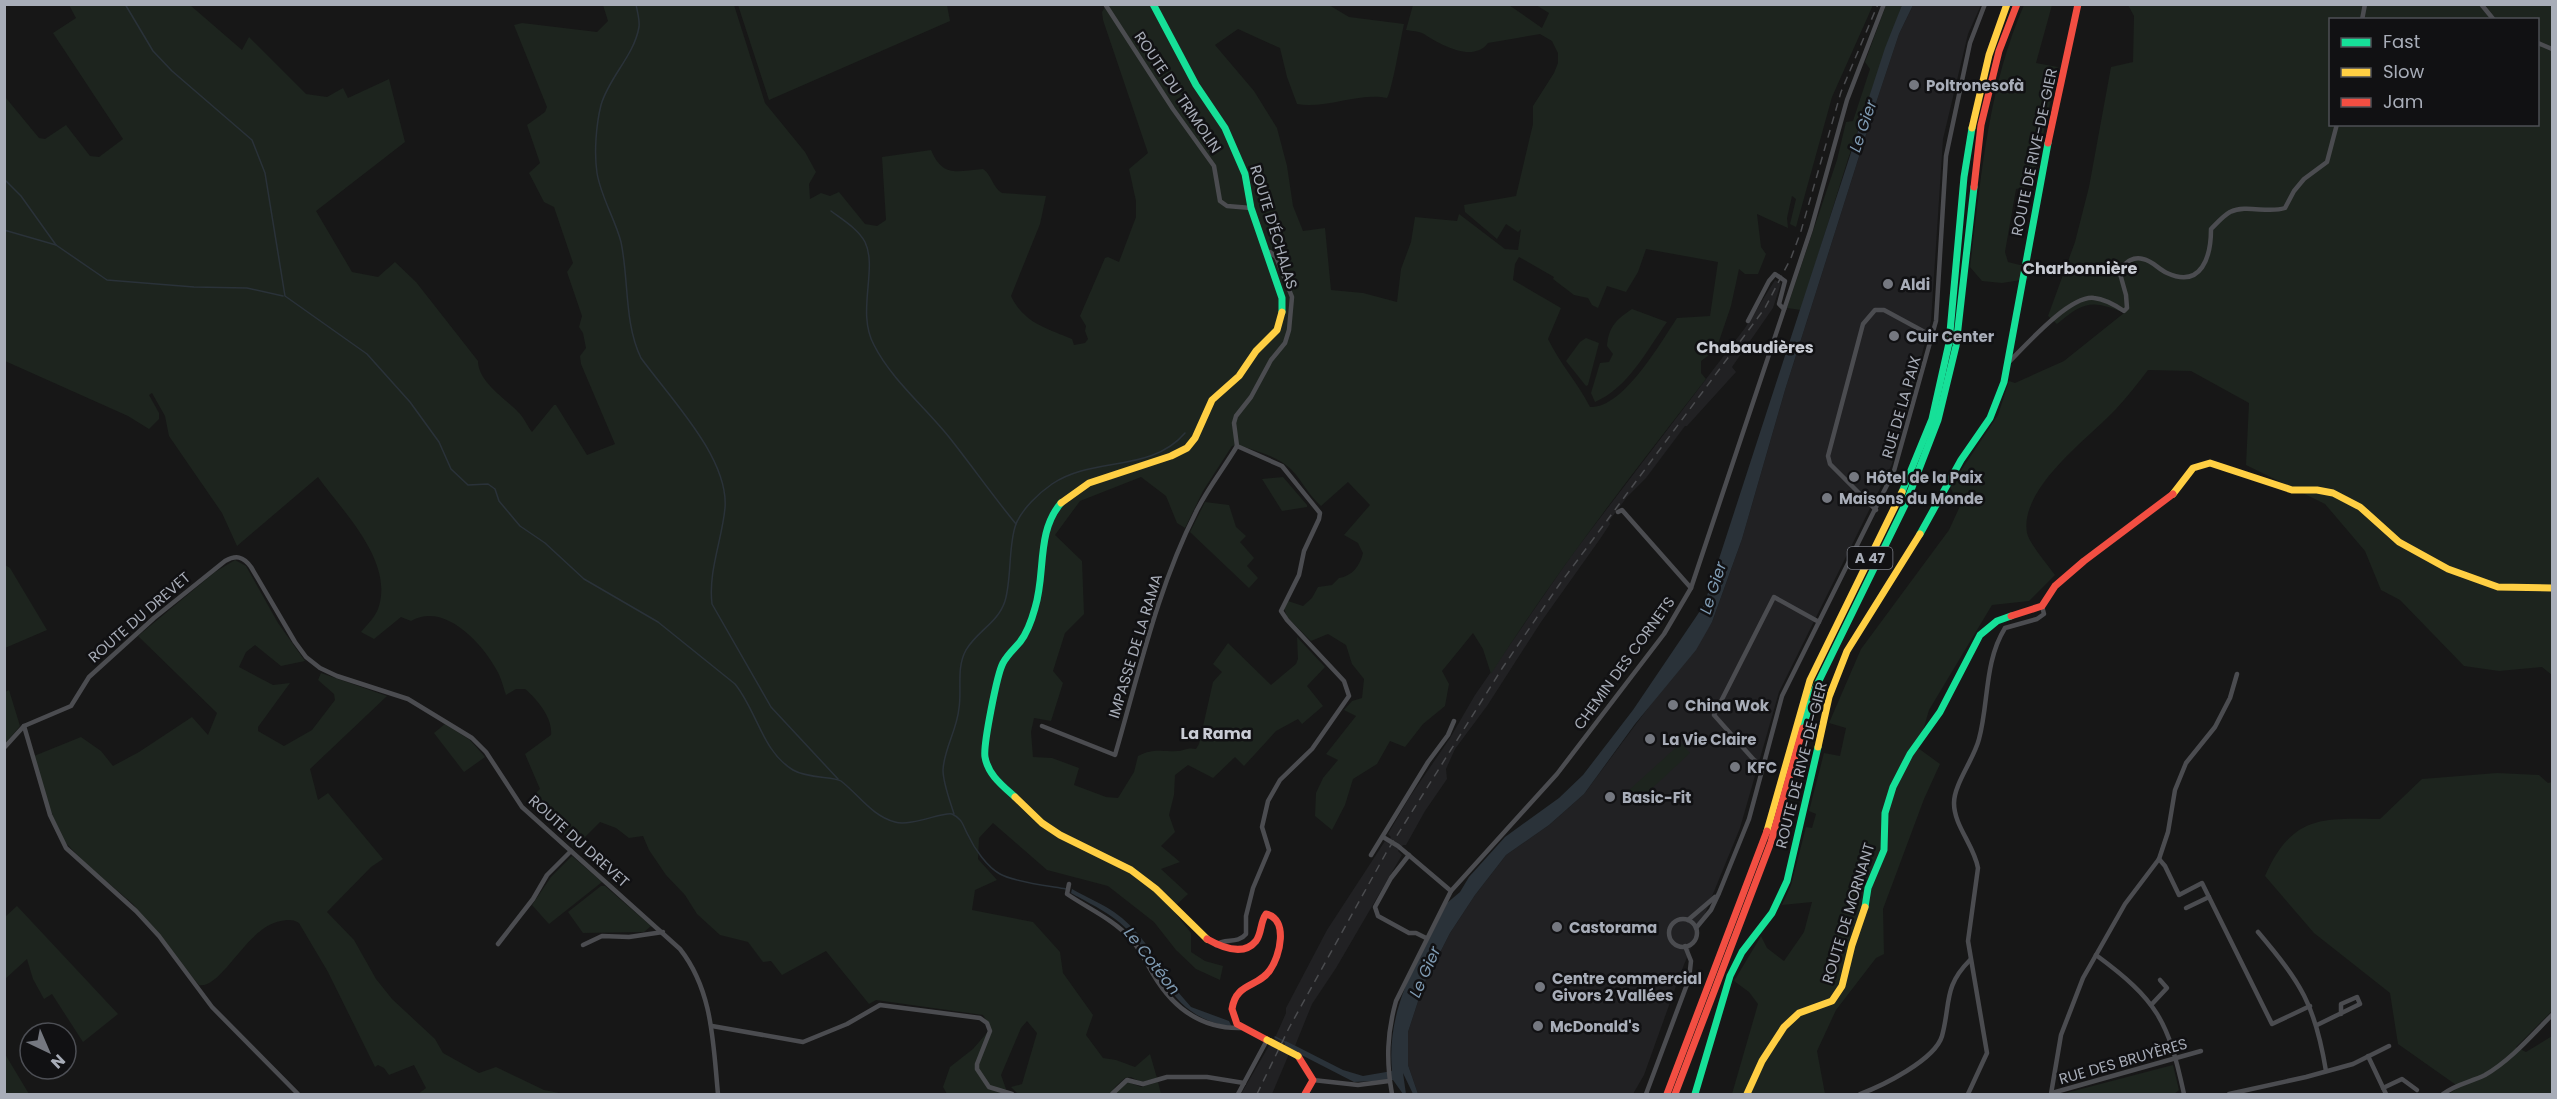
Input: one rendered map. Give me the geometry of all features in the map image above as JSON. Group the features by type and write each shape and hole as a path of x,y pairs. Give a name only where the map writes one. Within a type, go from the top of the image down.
{"main road":[{"name":"ROUTE D'ÉCHALAS","path":"1153,4 1196,85 1232,142 1245,174 1251,208 1282,298 1283,310 1280,324 1239,375 1212,400 1190,445 1171,456 1100,477 1084,485 1061,502 1051,518 1044,537 1039,596 1022,639 999,670 984,752 986,763 993,776 1042,823 1060,835 1131,870 1163,896 1197,933 1216,945"},
{"name":"A 47","path":"1667,1095 1765,838 1810,680 1900,498 1932,419 1949,343 1964,177 1975,110 1989,55 2007,4"},
{"name":"A 47","path":"1675,1095 1768,850 1818,681 1906,503 1938,420 1956,346 1981,125 1999,51 2017,4"},
{"name":"ROUTE DE RIVE-DE-GIER","path":"1695,1095 1730,976 1743,952 1772,913 1787,881 1829,697 1847,651 1937,506 1961,460 1990,418 2001,391 2037,195 2078,4"},
{"path":"2042,606 2055,586 2084,561 2172,495 2193,468 2210,463 2292,490 2317,490 2332,493 2360,507 2383,531 2398,542 2448,569 2498,587 2553,588"},
{"name":"ROUTE DE MORNANT","path":"1748,1095 1762,1061 1784,1027 1799,1012 1833,1001 1842,986 1852,945 1865,909 1868,888 1884,850 1885,813 1893,787 1910,754 1940,712 1980,635 1997,621 2042,606"},
{"path":"1216,945 1242,950 1257,940 1262,919 1266,914 1271,914 1279,920 1280,931 1271,969 1262,978 1243,988 1234,1000 1233,1017 1241,1028 1298,1056 1313,1080 1305,1095"}],"street":[{"name":"ROUTE DU TRIMOLIN","path":"1105,4 1173,109 1214,166 1220,201 1227,206 1251,208"},
{"path":"1784,309 1828,173 1844,107 1884,4"},
{"name":"RUE DE LA PAIX","path":"1696,928 1711,910 1749,819 1782,696 1894,471 1936,321 1947,146 1970,43 1985,4"},
{"path":"2481,4 2492,18"},
{"path":"2539,43 2553,49"},
{"path":"2007,363 2075,302 2092,297 2106,300 2124,310 2127,308 2119,270 2130,260 2142,258 2154,263 2165,273 2179,277 2191,275 2209,259 2211,229 2232,212 2285,208 2294,190 2304,179 2327,162 2336,126"},
{"path":"1216,945 1221,941 1237,941 1246,934 1246,916 1253,888 1269,850 1262,827 1268,801 1280,780 1312,749 1349,696 1344,681 1287,621 1281,610 1299,574 1304,551 1320,513 1282,466 1237,446 1234,423 1236,416 1251,397 1271,360 1285,343 1290,330 1292,297 1276,257 1270,252 1266,253"},
{"name":"CHEMIN DES CORNETS","path":"1392,1095 1389,1081 1388,1032 1396,1001 1451,891 1552,781 1664,634 1691,588 1784,309 1779,304 1785,281 1775,274 1769,280 1748,321"},
{"path":"1876,510 1830,464 1828,456 1863,324 1875,310 1884,310 1932,336"},
{"name":"IMPASSE DE LA RAMA","path":"1042,726 1115,755 1138,676 1139,663 1176,557 1196,511 1237,446"},
{"path":"1618,512 1623,510 1691,588"},
{"name":"ROUTE DU DREVET","path":"4,748 24,726 71,706 86,680 154,618 225,561 237,557 251,567 306,657 320,668 337,676 408,699 465,732 486,752 522,807 680,949 696,974 709,1008 718,1095"},
{"path":"1764,766 1754,760 1714,715 1774,597 1819,622"},
{"path":"1968,1095 1987,1053 1968,941 1978,868 1956,816 1954,801 1979,742 1986,686 2000,636 2005,628 2037,619 2044,614 2042,606"},
{"path":"2051,1094 2061,1035 2083,978 2125,904 2159,859 2168,832 2175,790 2186,763 2215,727 2230,698 2237,674"},
{"path":"1371,855 1428,762 1448,735 1454,721"},
{"path":"24,726 50,815 66,848 136,911 159,936 212,1007 298,1095"},
{"path":"1383,837 1409,855 1451,891"},
{"path":"498,944 533,898 547,875 571,851"},
{"path":"1409,855 1391,878 1375,907 1375,912 1378,916 1409,933 1416,933 1426,938"},
{"path":"2159,859 2165,866 2179,895 2202,883 2272,1024 2310,1006"},
{"path":"1069,884 1067,894 1119,927 1132,940 1172,1001 1185,1012 1222,1029 1241,1028"},
{"name":"RUE DE LA PAIX","path":"1688,920 1719,893"},
{"path":"2186,908 2209,897"},
{"path":"1646,1095 1689,979 1691,961 1685,946 1672,941 1669,932 1675,921 1688,920 1696,928 1693,941 1685,946"},
{"path":"583,945 602,936 629,937 663,932"},
{"path":"2258,932 2288,967 2310,1006 2317,1025 2326,1071"},
{"path":"2096,955 2142,992 2152,1004 2169,1035 2184,1095"},
{"path":"1860,1095 1908,1070 1930,1052 1942,1038 1948,993 1959,971 1971,960"},
{"path":"2152,1004 2167,988 2160,980"},
{"path":"2317,1025 2341,1014 2360,1004 2357,997 2340,1004 2341,1014"},
{"path":"712,1026 803,1042 847,1024 880,1005 980,1018 987,1023 990,1030 977,1064 979,1073 988,1087 1012,1095"},
{"path":"2443,1095 2458,1085 2485,1075 2503,1062 2553,1015"},
{"path":"1238,1095 1267,1040"},
{"path":"2229,1095 2353,1064 2389,1046"},
{"name":"RUE DES BRUYÈRES","path":"2051,1094 2201,1051"},
{"path":"2368,1056 2386,1095"},
{"path":"1112,1095 1127,1080 1143,1084 1167,1077 1207,1077 1244,1083"},
{"path":"2383,1088 2402,1079 2417,1090"},
{"path":"1313,1080 1358,1085 1389,1081"}],"shaded area":[{"path":"69,5 190,5 242,50 249,37 306,94 327,97 343,88 348,98 389,79 405,142 316,211 352,272 378,277 395,262 416,282 478,361 479,369 487,383 520,414 532,432 556,405 587,455 615,444 581,364 580,356 586,348 583,333 579,327 582,316 567,272 573,263 554,207 544,202 529,173 540,163 527,125 545,112 547,107 514,25 522,23 597,32 608,21 603,5 734,5 765,103 805,152 816,172 809,184 810,199 821,193 830,196 839,192 865,224 877,226 886,220 882,157 931,150 940,165 951,171 983,169 1002,193 1046,196 1040,224 1011,296 1022,313 1029,319 1072,339 1074,345 1085,343 1088,339 1086,326 1080,316 1105,258 1119,262 1136,217 1136,201 1129,169 1148,153 1103,20 1102,12 1106,5 1329,5 1349,17 1404,24 1387,98 1366,97 1320,104 1297,104 1280,48 1238,29 1215,45 1254,91 1277,128 1287,166 1293,206 1303,231 1325,228 1331,290 1363,293 1397,302 1401,269 1411,242 1415,217 1457,221 1459,214 1505,249 1518,250 1521,229 1518,232 1506,224 1497,239 1465,212 1464,205 1516,196 1533,124 1533,106 1558,63 1558,53 1552,41 1540,34 1488,43 1482,49 1474,52 1448,47 1422,33 1406,30 1413,5 1509,5 1542,28 1549,13 1536,5 1873,5 1832,97 1796,227 1790,224 1796,199 1792,196 1787,218 1788,228 1757,214 1761,247 1766,254 1758,274 1745,274 1739,269 1731,306 1716,350 1701,361 1701,373 1706,379 1568,561 1491,674 1483,649 1473,633 1442,671 1449,684 1445,706 1423,724 1405,747 1390,741 1377,764 1353,779 1345,805 1332,830 1315,816 1316,793 1323,778 1338,760 1326,754 1356,716 1344,710 1352,701 1362,698 1364,679 1352,664 1346,645 1328,634 1311,641 1287,617 1284,608 1288,601 1303,606 1312,598 1318,587 1332,585 1339,578 1355,570 1363,553 1358,543 1344,535 1370,505 1348,482 1321,506 1285,464 1238,445 1232,446 1203,491 1185,528 1177,523 1166,496 1141,477 1080,501 1055,535 1082,561 1084,614 1065,633 1053,671 1063,683 1051,721 1034,718 1031,732 1033,757 1052,758 1079,768 1074,785 1106,797 1118,798 1134,772 1138,756 1153,751 1196,749 1213,682 1222,672 1213,664 1228,643 1271,685 1296,664 1298,659 1297,637 1325,667 1307,686 1323,706 1302,724 1298,719 1276,731 1244,766 1235,757 1213,778 1188,765 1175,775 1174,795 1169,815 1175,832 1161,846 1180,862 1161,869 1188,894 1172,909 1191,933 1191,952 1205,961 1223,966 1220,980 1196,969 1176,950 1154,922 1108,886 1047,870 993,823 979,838 978,859 997,880 975,890 972,910 1033,922 1060,952 1063,973 1093,1015 1086,1035 1103,1058 1135,1067 1150,1054 1157,1078 1141,1082 1131,1077 1125,1078 1110,1094 1018,1094 1011,1087 1022,1084 1037,1033 1027,1021 1021,1028 1001,1075 1006,1089 1003,1093 1007,1094 947,1094 943,1087 950,1067 973,1049 991,1028 983,1015 876,1000 869,1004 826,951 782,975 771,961 763,962 748,942 720,935 697,914 685,895 666,875 649,850 643,836 629,838 616,828 600,822 574,848 570,840 538,811 539,800 536,793 540,789 525,754 551,735 549,722 543,709 525,689 516,689 506,695 498,672 481,647 460,628 448,621 424,616 411,621 401,617 374,639 361,632 378,609 381,591 379,573 364,538 318,477 237,546 222,513 169,436 165,416 152,393 149,395 159,413 159,419 149,429 128,416 5,361 5,99 39,138 45,139 66,125 90,156 99,157 123,139 53,33 76,18","holes":["1646,249 1718,262 1710,316 1677,318 1628,386 1603,405 1590,407 1548,339 1561,308 1513,280 1515,264 1519,257 1554,277 1553,279 1574,295 1588,298 1592,305 1598,308 1607,286 1626,292 1638,272"]},
{"path":"738,5 947,5 950,21 769,100"},
{"path":"1886,5 1902,5 1848,159 1801,310 1787,308 1837,160 1846,122 1853,121 1870,69 1865,62"},
{"path":"1913,5 1981,5 1968,34 1943,139 1931,321 1892,464 1779,692 1740,828 1681,972 1644,1075 1633,1094 1418,1094 1408,1065 1408,1032 1423,986 1450,933 1475,895 1506,855 1549,825 1584,794 1712,622 1742,539 1785,390 1875,106 1899,34"},
{"path":"2024,5 2052,5 2036,63 2058,67 2032,186 2016,189 2005,252 2008,262 2033,265 2028,279 2002,283 1982,281 1970,267 1982,167 2002,68"},
{"path":"2128,5 2552,5 2552,675 2542,667 2499,671 2464,666 2400,600 2381,590 2365,551 2325,504 2246,465 2249,403 2191,371 2148,370 2116,409 2058,465 2034,499 2027,516 2028,537 2055,575 2029,601 1992,605 1929,710 1918,748 1940,764 1924,799 1883,909 1884,954 1876,958 1836,1010 1817,1051 1825,1094 1732,1094 1758,1004 1749,992 1734,981 1761,936 1767,948 1784,961 1804,932 1812,902 1782,905 1791,885 1806,827 1812,828 1816,814 1809,811 1824,753 1840,756 1846,728 1829,723 1861,649 1949,530 1960,506 1950,487 1998,415 2009,381 2015,383 2064,361 2124,313 2104,306 2088,305 2074,311 2057,324 2048,316 2075,242 2089,187 2111,67 2133,62 2134,16"},
{"path":"1775,280 1781,283 1773,308 1732,367 1736,372 1685,426 1646,478 1627,497 1609,521 1610,524 1600,539 1541,622 1487,706 1455,749 1446,769 1447,779 1425,811 1406,845 1398,851 1402,855 1336,968 1312,1004 1295,1046 1286,1041 1284,1046 1274,1040 1286,1008 1327,930 1385,841 1388,842 1391,837 1388,834 1409,798 1450,738 1475,695 1571,556 1745,328"},
{"path":"1632,309 1667,322 1627,378 1607,396 1595,402 1591,393 1600,363 1609,362 1613,354 1607,346 1610,333 1618,320"},
{"path":"1586,338 1599,343 1586,386 1566,361 1580,342"},
{"path":"1283,477 1307,507 1282,511 1262,479"},
{"path":"1205,502 1229,505 1236,527 1246,536 1240,542 1254,558 1247,566 1258,578 1249,588 1190,532"},
{"path":"235,560 246,566 278,623 305,661 281,666 255,645 246,652 239,667 273,685 290,683 258,727 258,731 284,746 312,730 335,700 334,694 318,680 321,673 387,696 310,769 318,800 328,793 383,859 371,867 327,912 354,940 376,979 392,999 435,1039 443,1053 479,1073 496,1067 544,1090 564,1094 418,1094 426,1088 414,1065 389,1075 384,1068 378,1065 375,1067 328,972 299,923 294,921 281,921 269,925 246,945 217,977 208,984 199,985 133,904 84,862 64,841 49,807 34,756 81,737 101,751 113,766 139,752 192,717 208,735 217,713 138,636 215,572"},
{"path":"5,565 10,568 47,630 5,648"},
{"path":"9,690 20,726 5,744 5,692"},
{"path":"445,724 470,740 485,757 464,772 434,733"},
{"path":"1681,743 1690,753 1646,794 1644,791 1640,792 1638,803 1628,791"},
{"path":"2497,773 2539,775 2548,783 2552,782 2552,1011 2516,1047 2526,1052 2552,1036 2552,1094 2449,1094 2459,1087 2398,1044 2390,993 2314,933 2265,876 2286,841 2311,824 2341,819 2380,819 2422,779"},
{"path":"572,856 602,882 549,924 532,905 551,877"},
{"path":"601,886 605,886 651,926 644,932 583,933 568,912"},
{"path":"17,906 118,1014 83,1042 78,1034 78,1021 69,1021 52,994 44,999 33,979 27,959 5,979 5,917"},
{"path":"1270,1044 1289,1054 1272,1094 1241,1094"},
{"path":"5,1054 18,1076 18,1081 21,1081 29,1094 5,1094"},
{"path":"2173,1065 2179,1090 2174,1094 2062,1094"},
{"path":"1128,1082 1141,1087 1158,1082 1161,1094 1114,1094"}],"water":[{"name":"Le Gier","path":"1902,5 1913,5 1899,34 1875,106 1785,390 1742,539 1712,622 1696,650 1635,724 1584,794 1549,825 1506,855 1475,895 1450,933 1423,986 1408,1032 1408,1065 1418,1094 1413,1094 1403,1073 1406,1094 1403,1094 1393,1080 1354,1082 1284,1046 1286,1041 1343,1070 1363,1076 1392,1071 1391,1047 1399,1004 1416,964 1447,903 1460,892 1469,877 1505,837 1559,798 1583,775 1633,710 1704,605 1885,48"},
{"path":"1072,889 1109,909 1130,925 1155,957 1166,974 1165,977 1191,1007 1229,1021 1232,1027 1212,1022 1183,1005 1134,937 1105,912 1071,893"}],"waterway":[{"path":"125,4 153,51 172,71 252,140 265,173 285,296 367,354 410,402 439,442 451,469 468,485 488,484 495,489 499,501 520,526 545,543 584,579 658,622 735,684 767,742 783,762 793,770 806,775 838,779 879,815 895,822 909,822 952,814 961,820 977,851 995,871 1006,877 1066,889"},
{"path":"636,4 639,18 636,38 601,105 596,148 599,182 621,242 632,330 641,358 708,449 718,469 724,489 725,508 712,580 712,604 771,707 838,779"},
{"path":"4,179 21,196 56,245 107,280 194,287 247,288 283,296"},
{"path":"831,211 854,229 865,242 869,265 867,319 869,332 881,358 949,437 1016,524"},
{"path":"4,230 56,245"},
{"path":"954,814 945,786 943,770 958,716 961,664 971,643 1002,609 1009,582 1012,542 1019,518 1042,492 1068,475 1156,454 1171,446 1185,433"},
{"name":"Le Cotéon","path":"1164,976 1177,993"},
{"name":"Le Cotéon","path":"1275,1037 1287,1043"}],"railway":[{"path":"1257,1094 1289,1028 1386,853 1503,667 1559,585 1765,308 1791,258 1841,92 1878,4"}],"traffic: fast":[{"path":"1153,4 1196,85 1225,128 1245,174 1251,208 1282,298 1282,312"},
{"path":"1902,492 1932,419 1949,343 1964,177 1972,128"},
{"path":"1920,534 1961,460 1990,418 2004,382 2048,143"},
{"path":"1803,728 1813,693 1906,503 1938,420 1956,346 1974,187"},
{"path":"1015,797 989,769 985,757 988,725 1003,663 1023,638 1032,617 1038,595 1048,527 1061,503"},
{"path":"1865,907 1868,888 1884,850 1885,813 1893,787 1910,754 1940,712 1980,635 1997,621 2011,616"},
{"path":"1695,1094 1730,976 1742,952 1772,913 1787,881 1818,747"}],"traffic: slow":[{"path":"1972,128 1989,55 2007,4"},
{"path":"1061,503 1089,483 1171,456 1187,448 1195,438 1212,400 1239,376 1256,351 1277,330 1282,312"},
{"path":"2173,494 2193,468 2210,463 2292,490 2317,490 2333,493 2360,507 2399,542 2448,569 2498,587 2552,588"},
{"path":"1767,831 1810,680 1902,492"},
{"path":"1818,747 1829,697 1847,651 1920,534"},
{"path":"1015,797 1042,823 1060,835 1131,870 1156,889 1207,939"},
{"path":"1747,1094 1762,1061 1784,1027 1799,1013 1832,1001 1842,986 1852,945 1865,907"},
{"path":"1267,1040 1298,1056"}],"traffic: jam":[{"path":"1974,187 1981,125 1999,51 2017,4"},
{"path":"2048,143 2078,4"},
{"path":"2011,616 2042,606 2055,586 2084,561 2173,494"},
{"path":"1675,1094 1771,842 1803,728"},
{"path":"1667,1094 1767,831"},
{"path":"1207,939 1232,949 1245,949 1256,941 1266,914 1278,923 1280,939 1274,964 1265,976 1238,994 1232,1009 1237,1024 1267,1040"},
{"path":"1298,1056 1313,1080 1305,1094"}],"place":[{"name":"Poltronesofà","path":"1914,85"},
{"name":"Aldi","path":"1888,284"},
{"name":"Cuir Center","path":"1894,336"},
{"name":"Hôtel de la Paix","path":"1854,477"},
{"name":"Maisons du Monde","path":"1827,498"},
{"name":"China Wok","path":"1673,705"},
{"name":"La Vie Claire","path":"1650,739"},
{"name":"KFC","path":"1735,767"},
{"name":"Basic-Fit","path":"1610,797"},
{"name":"Castorama","path":"1557,927"},
{"name":"Centre commercial Givors 2 Vallées","path":"1540,987"},
{"name":"McDonald's","path":"1538,1026"}],"district":[{"name":"Charbonnière","path":"2080,268"},
{"name":"Chabaudières","path":"1755,347"},
{"name":"La Rama","path":"1216,733"}]}
